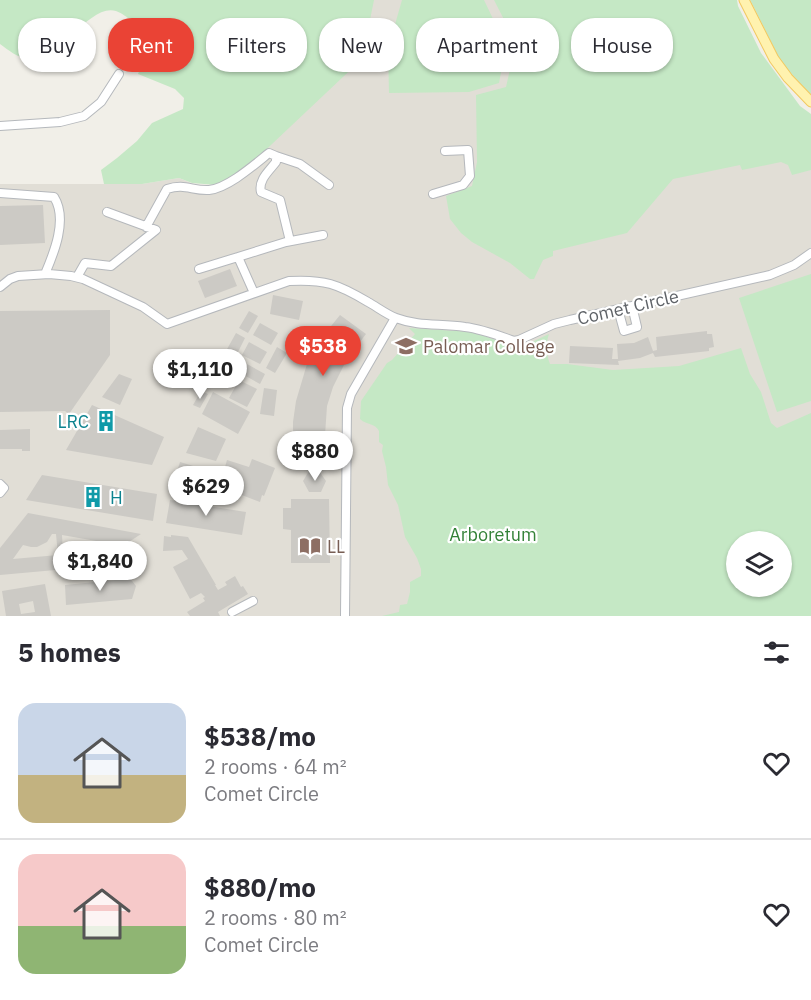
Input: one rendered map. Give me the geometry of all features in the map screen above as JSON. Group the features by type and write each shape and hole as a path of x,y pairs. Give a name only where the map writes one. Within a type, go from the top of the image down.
{"main road":[{"path":"744,0 774,59 811,102"}],"street":[{"path":"0,126 60,122 84,116 101,102 119,74"},
{"path":"433,194 463,185 470,176 468,150 445,151"},
{"path":"146,227 167,189 177,186 209,190 232,181 269,153 300,164 328,185"},
{"path":"276,156 276,162 261,181 260,189 261,192 280,200 290,241"},
{"path":"0,194 54,197 57,202 60,223 57,244 45,274"},
{"path":"77,278 85,263 111,266 156,230 107,212"},
{"path":"199,269 290,241 323,235"},
{"name":"Comet Circle","path":"0,287 18,276 45,274 71,276 143,307 167,324 289,281 322,281 346,288 395,318 421,325 462,326 483,330 514,341 554,324 770,275 794,265 811,253"},
{"path":"238,257 254,292"},
{"path":"618,309 624,331 637,327 632,306"},
{"path":"345,616 347,408 351,394 395,318"},
{"path":"0,484 4,488 0,493"},
{"path":"232,612 253,601"}],"shaded area":[{"name":"Palomar College","path":"250,0 595,0 625,18 571,18 571,72 673,72 673,46 811,128 811,510 762,531 726,531 726,597 735,597 734,616 0,616 0,184 142,184 179,178 196,185 216,185 237,72 307,72 307,18 247,18"}],"green space":[{"path":"0,0 374,0 370,18 319,18 319,72 348,72 238,176 216,185 192,183 179,178 142,184 104,184 101,170 137,141 152,123 183,109 184,98 175,89 138,74 139,72 194,72 194,18 128,18 116,11 106,11 91,18 18,18 18,55 0,44"},
{"path":"402,0 484,0 493,18 416,18 416,72 501,72 499,83 469,92 389,93 389,72 404,72 404,18 397,18"},
{"path":"494,0 737,0 761,53 800,106 811,114 811,170 792,175 788,165 781,162 742,170 740,165 673,179 627,233 553,251 553,256 543,260 534,279 530,279 510,263 472,242 461,233 450,219 446,196 472,186 477,162 476,95 506,87 509,72 559,72 559,18 503,18"},
{"path":"750,0 811,0 811,96 781,62"},
{"path":"811,274 811,401 777,412 739,298"},
{"name":"Arboretum","path":"409,328 473,332 515,350 549,334 546,349 550,364 613,370 679,366 741,348 750,374 761,392 771,423 777,428 811,413 811,616 382,616 399,612 400,605 407,604 410,582 421,576 417,558 405,537 398,505 388,485 383,445 379,442 379,431 360,419 361,401 387,363 415,334"}],"building":[{"path":"43,205 45,243 0,245 0,206"},
{"path":"230,269 237,286 205,298 198,281"},
{"path":"273,295 303,301 299,320 270,314"},
{"path":"110,310 110,355 69,414 65,411 0,412 0,311"},
{"path":"249,311 258,316 248,333 239,328"},
{"path":"340,315 366,334 347,359 333,387 327,406 325,435 315,435 315,438 293,437 296,401 307,364 319,341"},
{"path":"260,323 278,333 271,345 253,335"},
{"path":"707,331 707,334 712,334 714,347 709,348 709,351 655,357 653,353 640,358 618,361 619,365 569,363 570,346 613,348 612,359 618,359 617,344 634,343 648,337 653,351 657,350 656,337"},
{"path":"236,333 245,338 236,356 226,351"},
{"path":"249,342 267,352 260,364 242,355"},
{"path":"277,347 287,353 275,373 266,368"},
{"path":"233,360 240,364 228,385 220,380 230,361"},
{"path":"247,364 265,374 260,384 242,374"},
{"path":"119,374 132,379 120,405 102,397"},
{"path":"239,380 257,389 247,407 229,398"},
{"path":"264,388 277,390 274,416 260,414"},
{"path":"201,391 208,394 200,408 193,405"},
{"path":"213,392 250,412 238,434 202,414"},
{"name":"LRC","path":"92,405 164,437 152,465 66,450"},
{"path":"198,427 226,439 216,461 186,453"},
{"path":"30,429 30,451 0,449 0,430"},
{"path":"252,459 275,468 260,502 239,494 240,490 213,481 207,496 173,485 180,462 220,474 227,460 249,467"},
{"path":"309,471 319,471 326,481 321,492 309,492 303,481"},
{"name":"H","path":"42,475 157,494 153,521 26,500"},
{"name":"LL","path":"291,499 329,499 330,563 291,563 291,530 283,529 283,508 291,508"},
{"path":"170,500 246,512 242,535 166,523"},
{"path":"28,513 141,534 129,542 129,548 132,548 133,563 0,575 0,548","holes":["52,534 56,534 58,555 13,559 23,545 37,547 47,542","62,535 125,546 127,544 127,549 63,554"]},
{"path":"171,535 188,537 218,590 227,585 225,582 235,576 248,594 218,612 220,616 190,616 187,612 205,601 203,598 205,597 201,593 190,599 173,567 188,559 182,550 163,551 164,536 171,537"},
{"path":"129,577 136,586 132,599 66,605 65,585"},
{"path":"45,584 51,616 6,616 2,591","holes":["33,601 35,612 21,614 19,604"]}],"place":[{"name":"Palomar College","path":"406,346"},
{"name":"LRC","path":"106,421"},
{"name":"H","path":"93,497"},
{"name":"LL","path":"310,546"}]}
